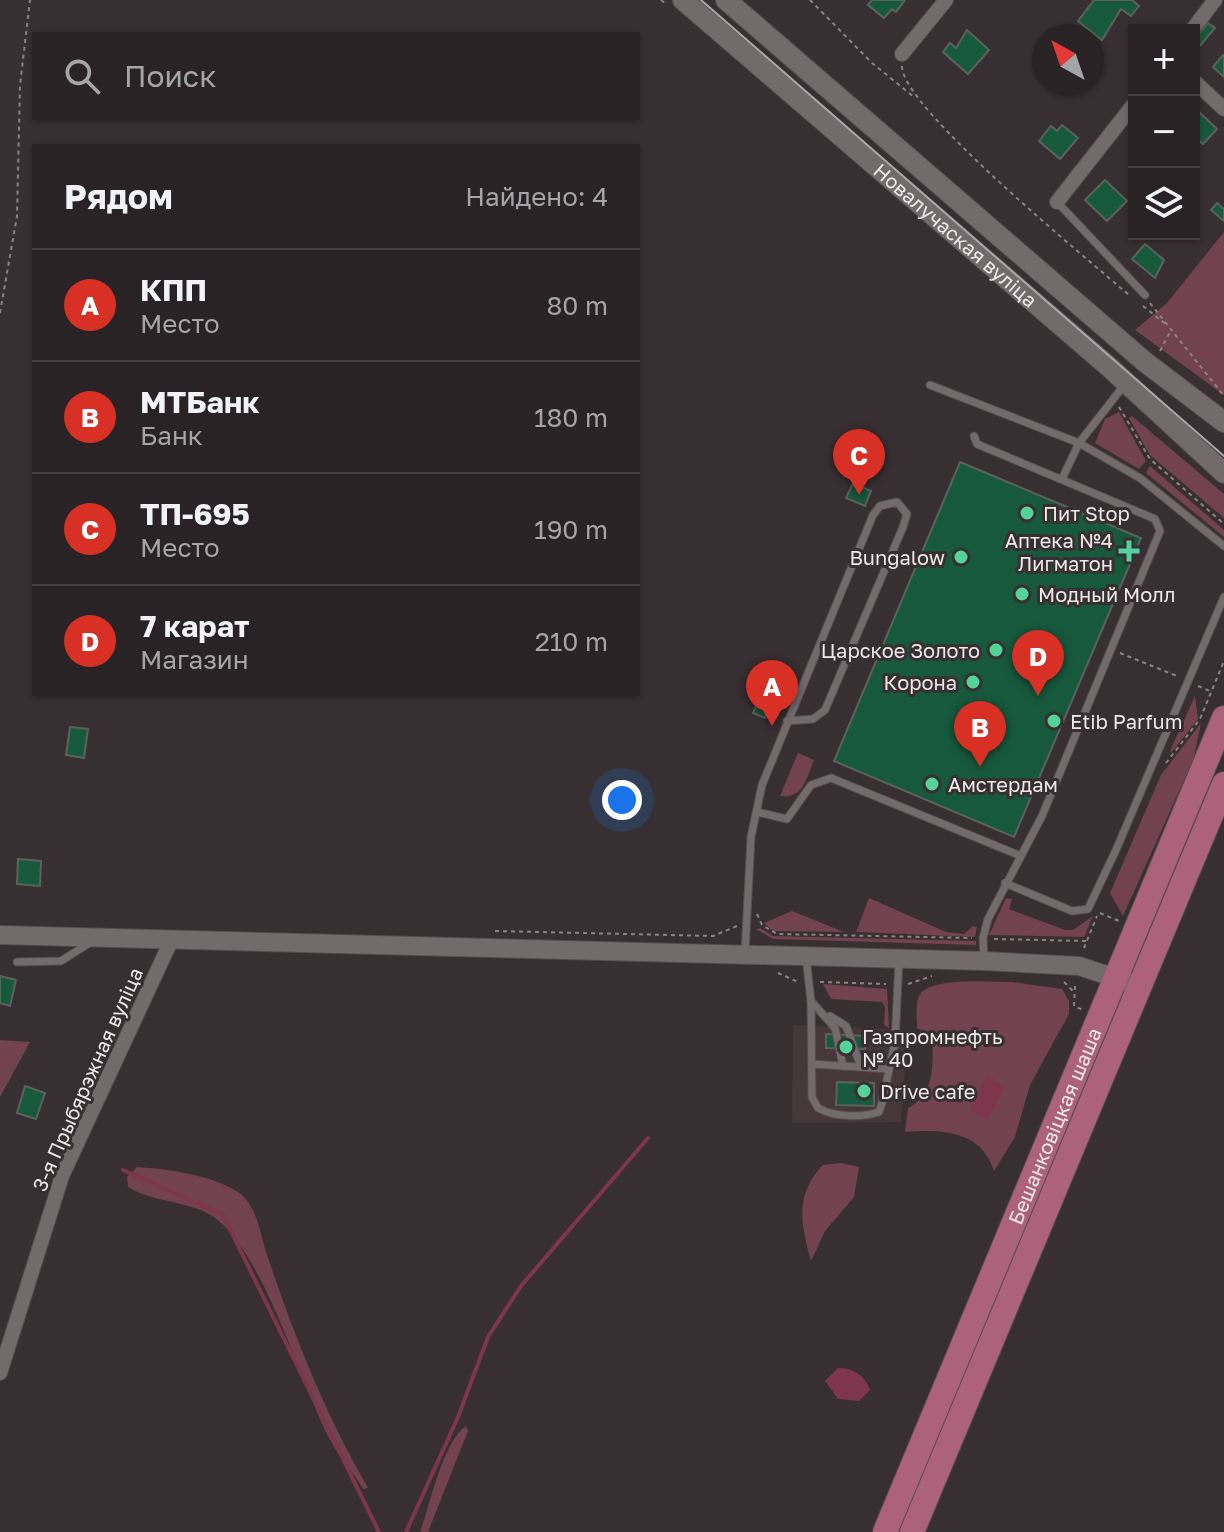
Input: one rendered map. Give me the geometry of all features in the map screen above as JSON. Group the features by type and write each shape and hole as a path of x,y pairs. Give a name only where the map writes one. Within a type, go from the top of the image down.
{"main road":[{"name":"Новалучаская вуліца","path":"726,0 1224,422"},
{"name":"Новалучаская вуліца","path":"678,5 1120,389 1224,473"},
{"name":"Бешанковіцкая шаша","path":"885,1532 1224,718"},
{"name":"Бешанковіцкая шаша","path":"912,1532 1224,784"}],"street":[{"path":"902,54 946,0"},
{"path":"1197,24 1215,0"},
{"path":"1200,87 1224,109"},
{"path":"1057,202 1128,112"},
{"path":"1120,389 1152,358"},
{"path":"0,935 985,961 1079,966 1140,986"},
{"name":"3-я Прыбярэжная вуліца","path":"0,1373 62,1176 171,941"}],"lane":[{"path":"1057,202 1145,295"},
{"path":"930,385 1079,443 1140,478 1224,546"},
{"path":"1062,479 1079,443 1120,389"},
{"path":"974,436 977,444 1155,519 1160,531 1042,816 988,919 983,938 985,961"},
{"path":"745,953 751,837 762,785 787,721 873,515 880,506 897,502 907,514 903,527 825,710 813,719 787,721"},
{"path":"1005,883 1072,911 1088,909 1224,597"},
{"path":"757,812 787,819 811,785 831,778 1021,856"},
{"path":"17,962 61,961 96,938"},
{"path":"806,955 811,1001 812,1097 818,1108 837,1114 879,1112 889,1069 900,985 899,960"},
{"path":"811,1001 835,1028 843,1066"},
{"path":"821,1011 846,1026 861,1067"},
{"path":"812,1064 889,1069"}],"path":[{"path":"0,313 17,216 20,85 30,0"},
{"path":"661,0 678,5"},
{"path":"810,0 872,63 915,98 1040,216 1167,325"},
{"path":"902,54 902,74 915,98"},
{"path":"1145,295 1224,396"},
{"path":"1152,358 1171,331"},
{"path":"1120,389 1150,459 1224,524"},
{"path":"1111,649 1211,691"},
{"path":"1159,771 1200,719 1224,661"},
{"path":"748,911 759,914 762,925 777,934 1087,941"},
{"path":"1098,913 1119,921"},
{"path":"1075,986 1074,1006 1084,1010"}],"shaded area":[{"path":"1224,232 1224,395 1135,330 1167,303"},
{"path":"1119,412 1146,461 1139,469 1095,443 1105,419"},
{"path":"1132,416 1224,494 1224,518 1150,455 1129,418"},
{"path":"1150,466 1224,530 1224,537 1146,473"},
{"path":"1195,696 1198,719 1171,753 1170,751"},
{"path":"1201,723 1194,758 1123,916 1110,893 1161,775"},
{"path":"798,753 814,760 806,780 799,791 780,796"},
{"path":"869,898 946,932 964,934 973,926 977,927 975,937 856,932"},
{"path":"1006,898 1012,899 1009,909 1065,930 1073,930 1093,916 1084,937 989,935"},
{"path":"792,911 844,932 773,931 764,923"},
{"path":"760,928 773,936 976,941 976,945 773,939 756,929"},
{"path":"1012,982 1062,989 1069,1001 1069,1014 1030,1085 1015,1137 994,1171 988,1157 970,1140 946,1132 905,1132 908,1108 924,1094 932,1066 932,1034 917,1028 917,1003 925,990 935,985"},
{"path":"823,984 887,989 889,1028 884,1025 885,1007 882,1002 831,999"},
{"path":"793,1025 908,1030 901,1122 792,1123"},
{"path":"0,1040 30,1042 0,1097"},
{"path":"987,1075 1006,1087 987,1119 971,1111 971,1107"},
{"path":"841,1163 859,1167 854,1197 825,1231 811,1261 802,1210 807,1187 823,1165"},
{"path":"137,1167 203,1177 227,1186 244,1197 256,1219 287,1313 311,1373 368,1488 363,1489 329,1438 266,1292 236,1239 209,1214 187,1205 150,1197 128,1187 127,1177"},
{"path":"838,1368 849,1369 865,1380 870,1390 859,1401 838,1399 825,1381"},
{"path":"466,1426 468,1431 428,1532 420,1532 444,1459"}],"building":[{"path":"872,0 905,0 896,12 892,9 884,18 868,5"},
{"path":"1094,0 1132,0 1139,6 1131,16 1121,9 1104,37 1104,24 1082,24 1078,21"},
{"path":"1208,23 1215,28 1200,46 1200,33"},
{"path":"967,30 989,50 968,74 943,52 950,43 956,48"},
{"path":"1224,56 1224,77 1213,67"},
{"path":"1200,113 1217,129 1203,144 1200,141"},
{"path":"1062,125 1078,138 1060,159 1039,141 1051,126 1057,131"},
{"path":"1105,180 1127,201 1107,221 1085,200"},
{"path":"1217,203 1224,209 1224,221 1211,210"},
{"path":"1145,244 1164,260 1155,278 1132,259"},
{"name":"Корона","path":"960,462 1141,538 1014,837 834,761"},
{"path":"853,483 871,491 865,506 846,498"},
{"path":"774,664 786,669 765,718 753,713"},
{"path":"70,727 88,729 84,758 66,755"},
{"path":"18,859 41,861 40,886 17,884"},
{"path":"0,976 16,980 10,1006 0,1003"},
{"path":"826,1034 865,1036 865,1049 826,1048"},
{"path":"837,1082 874,1083 874,1106 836,1105"},
{"path":"25,1086 45,1093 36,1119 17,1113"}],"waterway":[{"path":"406,1532 458,1417 488,1337 521,1286 648,1138"},
{"path":"123,1170 223,1215 379,1532"}],"tram line":[{"path":"701,0 1224,456"}],"place":[{"name":"ТП-695","path":"859,495"},
{"name":"Пит Stop","path":"1027,513"},
{"name":"Аптека №4 Лигматон","path":"1129,551"},
{"name":"Bungalow","path":"961,557"},
{"name":"Модный Молл","path":"1022,594"},
{"name":"Царское Золото","path":"996,650"},
{"name":"Корона","path":"973,682"},
{"name":"7 карат","path":"1038,696"},
{"name":"Etib Parfum","path":"1054,721"},
{"name":"КПП","path":"772,726"},
{"name":"МТБанк","path":"980,767"},
{"name":"Амстердам","path":"932,784"},
{"name":"Газпромнефть № 40","path":"846,1047"},
{"name":"Drive cafe","path":"864,1091"}]}
